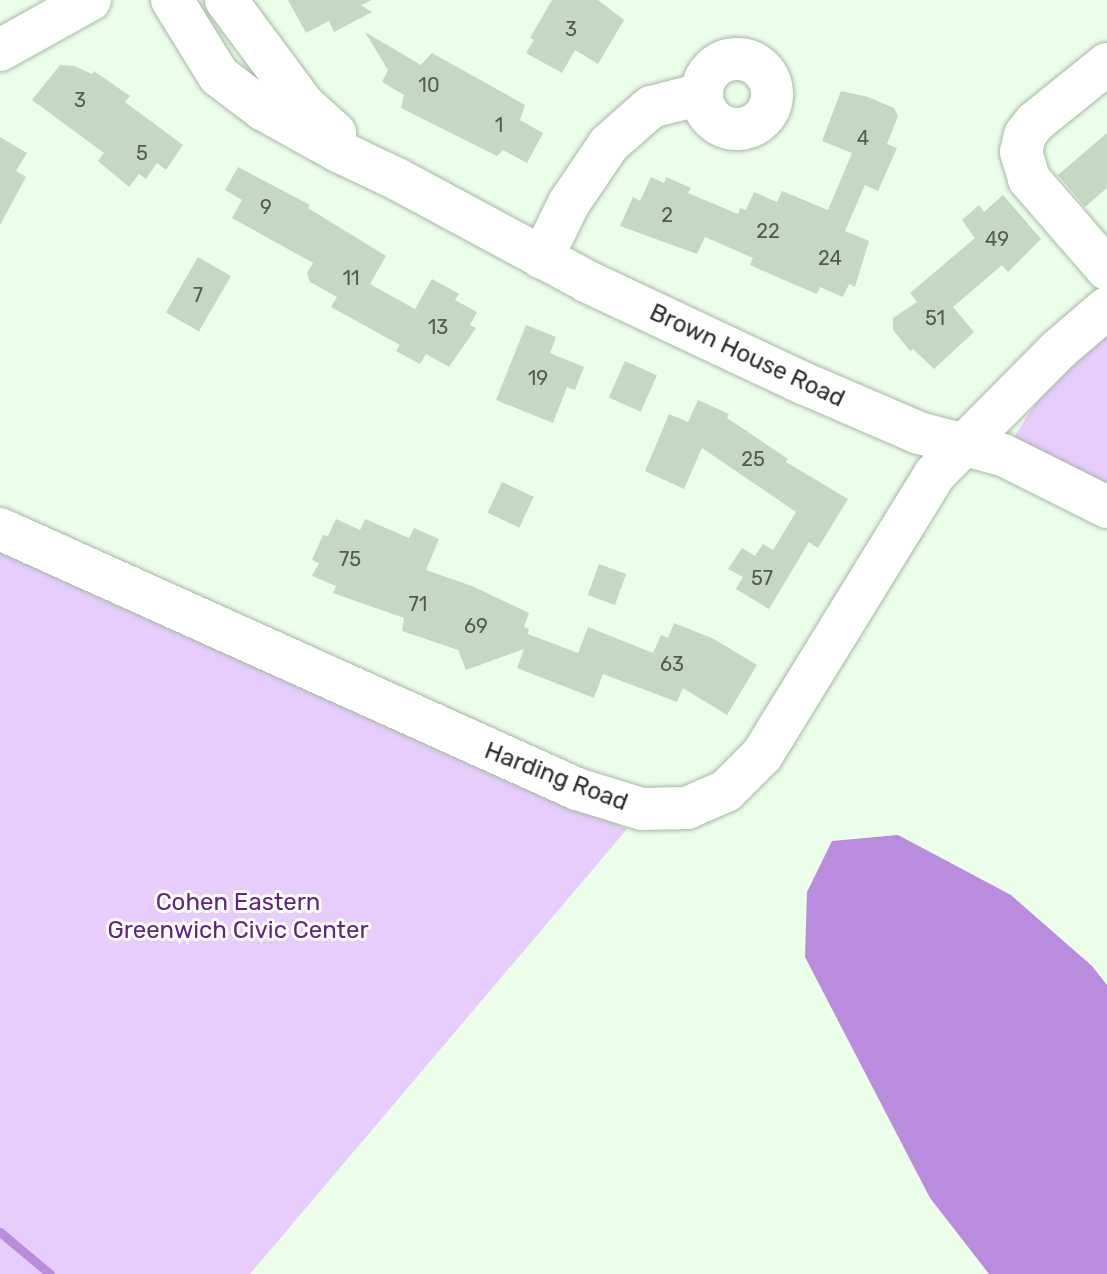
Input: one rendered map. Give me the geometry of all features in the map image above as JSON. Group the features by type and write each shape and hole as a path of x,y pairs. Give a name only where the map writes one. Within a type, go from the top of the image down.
{"street":[{"path":"0,50 90,0"},
{"name":"Brown House Road","path":"172,0 208,62 236,91 301,131 542,258 803,383 919,433 1003,455 1107,507"},
{"name":"Brown House Road","path":"226,0 304,105 343,140 397,179"},
{"path":"1107,64 1035,122 1025,135 1021,152 1029,179 1107,269"},
{"path":"542,258 569,203 609,144 651,107 702,94"},
{"name":"Harding Road","path":"0,529 537,773 628,807 672,810 701,804 726,791 762,755 814,676 934,475 1058,350 1107,308"}],"green space":[{"path":"1107,330 1107,508 1003,455 1053,375"},
{"name":"Cohen Eastern Greenwich Civic Center","path":"0,544 627,829 250,1274 0,1274"}],"shaded area":[{"path":"898,835 1011,895 1092,966 1107,985 1107,1274 989,1274 930,1198 805,957 807,892 832,841"}],"building":[{"path":"288,0 372,0 361,5 372,12 334,32 329,21 306,33"},
{"path":"552,0 598,0 624,20 598,64 575,50 562,73 526,53 534,40 530,38"},
{"path":"365,32 421,65 432,53 525,105 520,120 543,133 527,163 503,150 497,156 401,108 404,95 382,82 388,70"},
{"path":"60,65 74,66 92,74 94,71 130,96 125,102 183,145 166,170 157,163 146,179 139,174 129,187 98,161 104,153 32,100"},
{"path":"841,91 868,97 894,108 898,116 887,144 897,148 878,191 865,185 845,231 869,241 855,287 849,284 843,297 820,287 817,294 784,280 750,265 753,258 705,237 697,254 620,226 633,197 640,201 651,177 664,183 666,177 691,188 688,193 738,214 740,208 746,210 754,192 777,202 782,191 828,210 852,153 822,141"},
{"path":"1107,133 1107,188 1085,207 1058,175"},
{"path":"0,137 27,153 16,171 26,177 0,225"},
{"path":"238,167 310,205 308,208 386,256 370,284 415,309 432,279 459,294 455,300 477,312 470,325 476,328 449,367 426,354 420,364 396,351 400,345 331,307 337,297 310,282 307,273 313,263 232,218 242,200 225,190"},
{"path":"1003,195 1041,239 1008,272 1002,265 953,307 974,332 934,369 913,349 910,351 893,330 893,318 917,302 910,293 975,238 962,220 979,205 984,212"},
{"path":"198,257 231,276 199,331 166,312"},
{"path":"526,325 556,337 550,353 584,367 575,390 567,387 553,423 496,400"},
{"path":"625,361 657,375 641,412 609,398"},
{"path":"698,400 729,414 727,418 788,459 786,462 848,499 818,548 809,542 769,609 736,589 743,577 728,569 742,548 755,556 763,544 773,550 796,512 702,448 684,489 645,471 669,414 688,422"},
{"path":"502,482 534,497 519,528 488,513"},
{"path":"336,519 360,530 365,519 409,538 414,528 439,539 426,570 472,586 529,613 524,627 529,629 528,634 578,653 588,627 653,653 661,635 668,638 674,623 714,639 757,665 727,715 683,688 677,702 603,674 594,698 517,668 524,649 466,670 458,650 402,631 404,618 333,593 336,586 312,576 319,563 312,560 323,535 328,536"},
{"path":"599,564 626,574 615,605 588,595"}],"waterway":[{"path":"0,1232 50,1274"}]}
